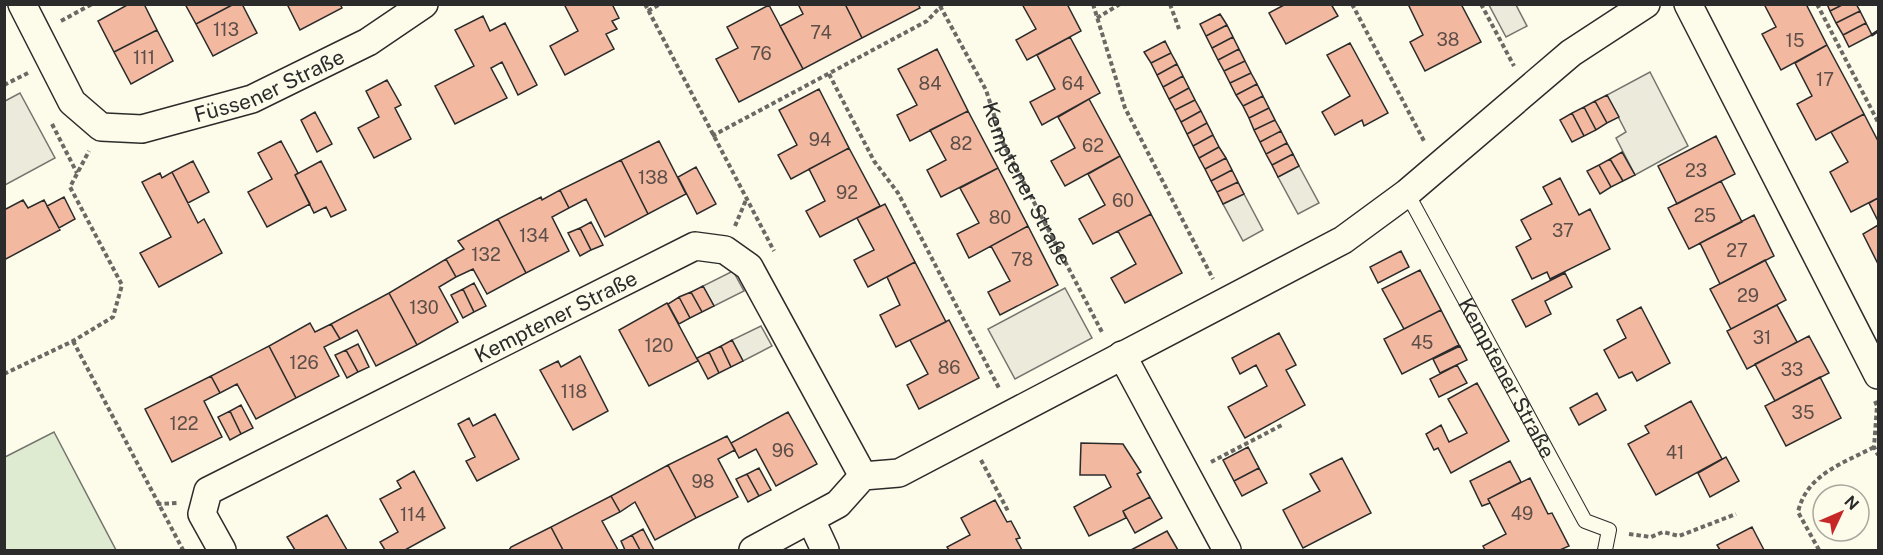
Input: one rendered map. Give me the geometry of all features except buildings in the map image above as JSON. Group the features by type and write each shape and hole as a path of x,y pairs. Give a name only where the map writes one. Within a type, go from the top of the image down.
{"street":[{"path":"22,4 72,102 101,127"},
{"name":"Füssener Straße","path":"101,127 142,129 252,99 368,42 424,4"},
{"path":"753,550 838,504 863,476 899,473 1343,240 1407,193 1571,53 1646,4"},
{"path":"1688,4 1878,375"},
{"name":"Kemptener Straße","path":"222,550 202,514 208,491 695,246 725,250 749,267 863,476"},
{"path":"1119,357 1187,474 1227,550"},
{"path":"811,520 825,550"}],"lane":[{"name":"Kemptener Straße","path":"1407,193 1585,521 1609,530"},
{"path":"1605,550 1609,530"}],"path":[{"path":"645,4 648,11 660,4"},
{"path":"1093,4 1125,108 1226,303"},
{"path":"1096,18 1120,4"},
{"path":"1170,4 1179,29"},
{"path":"1352,4 1438,167"},
{"path":"1481,4 1511,62 1532,88"},
{"path":"1817,4 1878,122"},
{"name":"Kemptener Straße","path":"712,136 927,21 942,5 986,90 1003,143 1119,357"},
{"path":"829,74 874,161 898,194 1013,414"},
{"path":"4,374 73,341 113,317 122,285 70,187 101,127"},
{"path":"73,341 183,550"},
{"path":"1877,406 1874,447 1878,455"},
{"path":"1187,474 1282,425"},
{"path":"970,436 1008,513"},
{"path":"1819,550 1798,512 1802,495 1814,481 1874,447"},
{"path":"1609,530 1651,537 1663,532 1678,536 1736,514"}],"green space":[{"path":"54,432 116,550 5,550 5,457"}],"shaded area":[{"path":"1489,5 1516,5 1527,26 1506,37"},
{"path":"1650,72 1688,146 1635,175 1616,138 1626,132 1607,95"},
{"path":"20,93 55,158 5,185 5,101"},
{"path":"1299,166 1319,203 1298,214 1278,177"},
{"path":"1244,194 1263,230 1243,241 1223,204"},
{"path":"733,271 744,291 714,306 703,286"},
{"path":"1065,288 1092,338 1015,379 988,329"},
{"path":"761,326 772,346 743,361 732,340"}],"wall":[{"path":"1872,35 1878,31"}]}
